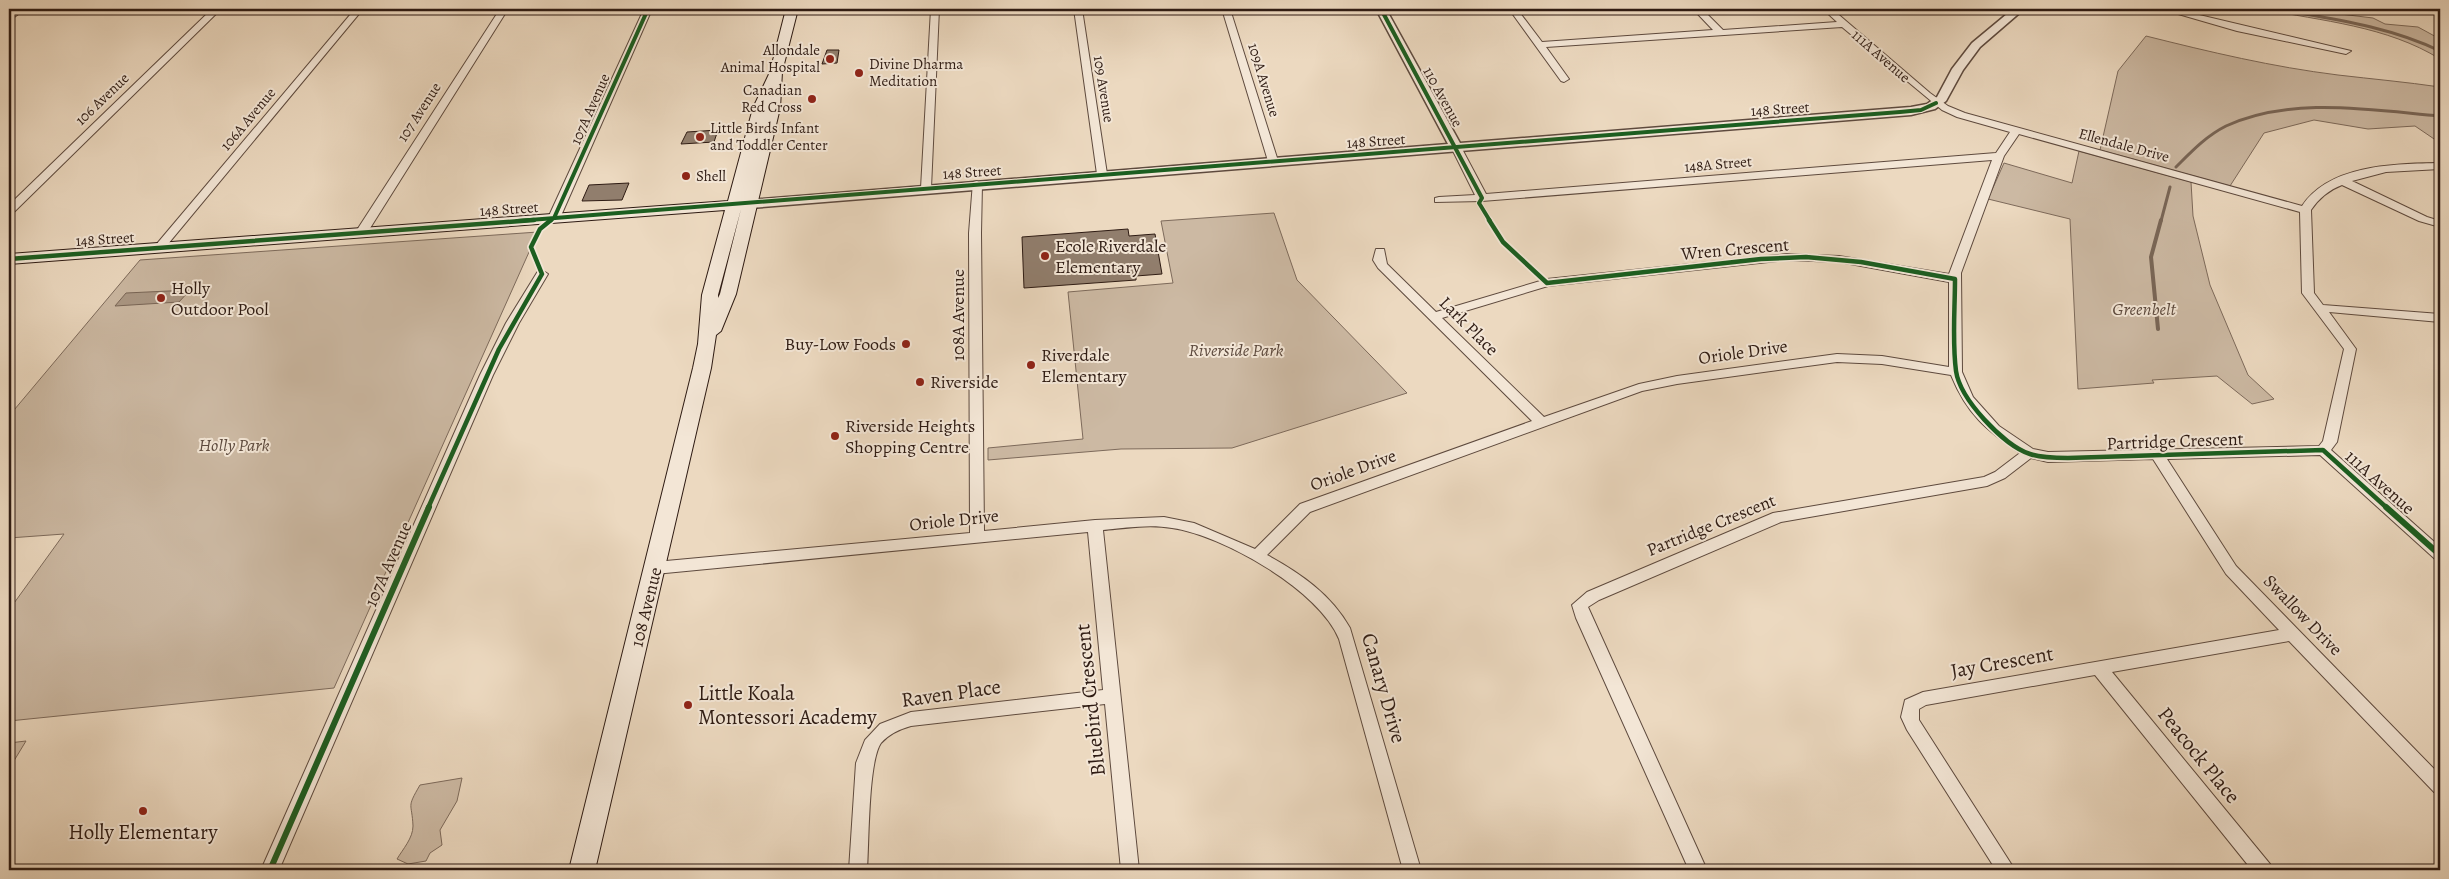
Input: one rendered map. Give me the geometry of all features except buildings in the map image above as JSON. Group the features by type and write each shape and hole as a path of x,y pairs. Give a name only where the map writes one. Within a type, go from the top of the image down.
{"main road":[{"name":"108 Avenue","path":"707,344 728,294 773,108 776,72 792,9"},
{"name":"108 Avenue","path":"582,870 707,344 710,295 760,108 776,72"},
{"name":"148 Street","path":"9,259 750,204"}],"street":[{"path":"9,18 21,9"},
{"name":"106 Avenue","path":"9,211 217,9"},
{"name":"106A Avenue","path":"159,248 359,9"},
{"name":"107 Avenue","path":"361,233 504,9"},
{"name":"107A Avenue","path":"554,218 648,9"},
{"path":"926,188 935,9"},
{"name":"109 Avenue","path":"1078,9 1102,174"},
{"name":"109A Avenue","path":"1226,9 1273,161"},
{"name":"110 Avenue","path":"1381,9 1482,198"},
{"path":"1513,9 1564,79"},
{"path":"1697,9 1720,32"},
{"name":"111A Avenue","path":"1827,9 1936,103"},
{"path":"1936,103 1942,99 1961,64 1976,46 2019,9"},
{"path":"2165,9 2237,28 2346,51"},
{"path":"1540,45 1844,24"},
{"name":"148 Street","path":"750,204 926,188 1900,112 1921,110 1936,103"},
{"name":"Ellendale Drive","path":"1936,103 1961,115 2016,131 2305,210"},
{"path":"2016,131 1998,156 1955,279 1956,372 1967,398 1980,415 1994,429 2029,454"},
{"name":"148A Street","path":"1439,200 1998,156"},
{"path":"2323,450 2330,442 2350,349 2308,293 2305,210 2313,198 2329,186 2355,176 2386,169 2440,166"},
{"path":"2343,180 2423,219 2440,224"},
{"name":"108A Avenue","path":"977,184 975,242 977,536"},
{"name":"Lark Place","path":"1380,251 1382,266 1541,422"},
{"name":"Wren Crescent","path":"1434,316 1547,283 1787,257 1839,258 1955,279"},
{"name":"107A Avenue","path":"270,870 348,696 392,587 505,336 542,274"},
{"path":"2319,308 2440,318"},
{"name":"Oriole Drive","path":"655,568 1135,522 1174,523 1203,532 1256,557 1305,508 1541,422 1660,382 1837,358 1880,358 1956,372"},
{"name":"111A Avenue","path":"2323,450 2440,555"},
{"name":"Partridge Crescent","path":"1698,870 1584,618 1580,605 1593,596 1778,517 1987,481 2000,475 2029,454 2073,458 2323,450"},
{"name":"Swallow Drive","path":"2158,455 2224,561 2440,787"},
{"name":"Bluebird Crescent","path":"1095,525 1130,870"},
{"name":"Canary Drive","path":"1256,557 1310,590 1328,606 1342,626 1412,870"},
{"name":"Jay Crescent","path":"2006,870 1913,725 1909,717 1911,705 1923,699 2293,634"},
{"name":"Peacock Place","path":"2099,668 2264,870"},
{"name":"Raven Place","path":"858,870 865,763 869,748 876,736 891,725 911,719 1112,696"}],"green space":[{"path":"2262,9 2299,9 2373,18 2385,24 2418,27 2440,39 2440,59 2420,48 2376,32 2331,21"},
{"path":"2146,36 2290,68 2440,87 2440,143 2415,126 2368,129 2314,120 2264,133 2230,186 2100,150 2118,71"},
{"name":"Greenbelt","path":"2079,151 2191,182 2193,216 2210,285 2248,375 2274,399 2252,404 2217,376 2152,380 2154,383 2078,389 2070,219 1988,199 2004,163 2072,183"},
{"name":"Riverside Park","path":"1274,213 1297,280 1407,393 1232,448 1121,449 988,460 988,448 1083,439 1068,292 1173,283 1161,221"},
{"name":"Holly Park","path":"538,232 334,688 9,721 9,610 64,534 9,538 9,416 140,260"},
{"path":"26,741 9,769 9,743"},
{"path":"462,778 457,801 440,830 442,845 430,853 426,861 408,864 397,859 413,830 411,802 420,785"}],"shaded area":[{"path":"190,290 179,302 115,306 126,293"}],"waterway":[{"path":"2276,9 2380,29 2420,42 2440,51"},
{"path":"2176,167 2199,145 2226,126 2251,117 2277,111 2304,108 2332,108 2440,116"},
{"path":"2161,221 2170,187"},
{"path":"2158,329 2151,257 2161,220"}],"cycle path":[{"path":"270,870 487,375 512,323 542,274 531,247 540,229 554,218 648,9"},
{"path":"1381,9 1482,198 1479,203 1503,242 1547,283 1761,259 1806,257 1861,262 1955,279 1956,372 1960,383 1986,420 1996,431 2019,449 2030,454 2068,458 2323,450 2440,555"},
{"path":"9,259 710,207 926,188 1900,112 1921,110 1936,103"}],"place":[{"name":"Allondale Animal Hospital","path":"830,59"},
{"name":"Divine Dharma Meditation","path":"859,73"},
{"name":"Canadian Red Cross","path":"812,99"},
{"name":"Little Birds Infant and Toddler Center","path":"700,137"},
{"name":"Shell","path":"686,176"},
{"name":"Ecole Riverdale Elementary","path":"1045,256"},
{"name":"Holly Outdoor Pool","path":"161,298"},
{"name":"Buy-Low Foods","path":"906,344"},
{"name":"Riverdale Elementary","path":"1031,365"},
{"name":"Riverside","path":"920,382"},
{"name":"Riverside Heights Shopping Centre","path":"835,436"},
{"name":"Little Koala Montessori Academy","path":"688,705"},
{"name":"Holly Elementary","path":"143,811"}]}
